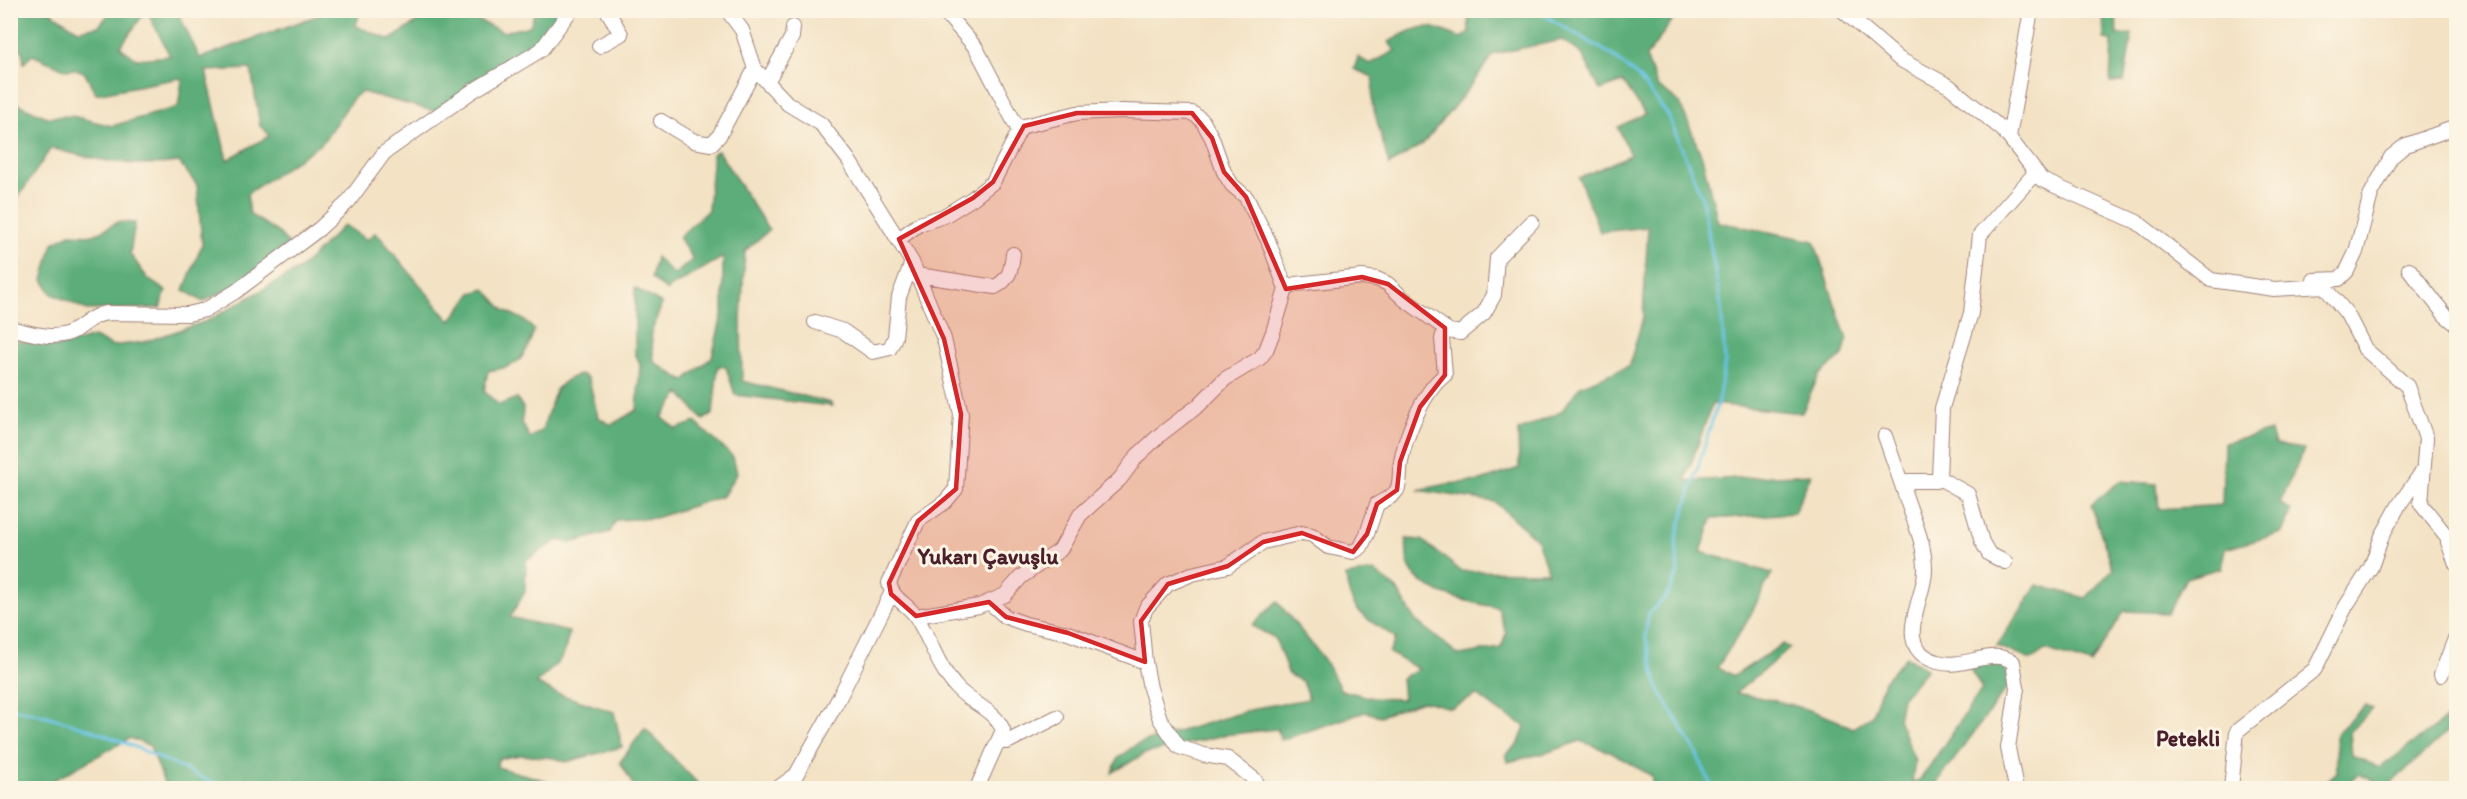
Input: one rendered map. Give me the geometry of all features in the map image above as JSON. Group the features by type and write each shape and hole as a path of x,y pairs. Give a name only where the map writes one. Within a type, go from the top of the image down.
{"street":[{"path":"10,328 34,334 63,336 74,331 95,315 107,313 188,314 205,310 236,292 319,229 359,190 384,153 471,92 541,50 571,10"},
{"path":"727,10 742,30 755,69 788,104 821,124 848,159 912,262 944,339 961,414 956,489 945,502 918,521 889,583 891,594 838,700 796,775 783,787"},
{"path":"943,10 976,48 1019,131"},
{"path":"1842,10 1899,59 1948,86 2003,130 2042,180 2137,222 2211,280 2282,289 2324,286 2348,314 2366,349 2407,386 2426,438 2421,504 2457,548"},
{"path":"2009,137 2031,10"},
{"path":"599,46 621,34 605,15"},
{"path":"767,82 792,37 793,27"},
{"path":"661,122 694,141 711,144 719,135 755,69"},
{"path":"898,239 919,224 944,216 993,182 1019,131 1024,126 1077,113 1121,111 1192,113 1202,120 1212,138 1224,172 1232,185 1246,197 1268,240 1286,289 1273,332 1260,358 1224,379 1199,405 1137,456 1120,479 1080,515 1060,550 1021,577 1005,595 979,606 916,616"},
{"path":"2282,289 2295,282 2338,279 2347,271 2356,252 2371,194 2391,157 2406,146 2457,127"},
{"path":"1939,478 1942,408 1971,314 1980,235 2036,172"},
{"path":"1286,289 1296,284 1351,278 1377,279 1388,284 1404,299 1444,328 1460,333 1484,313 1494,295 1497,258 1532,222"},
{"path":"918,275 995,287 1006,281 1010,273 1013,254"},
{"path":"815,322 843,331 873,352 890,348 895,337 899,297 912,262"},
{"path":"2409,269 2445,315 2457,324"},
{"path":"1260,789 1254,779 1228,759 1204,755 1179,747 1160,719 1145,662 1141,621 1146,608 1168,584 1192,574 1228,566 1263,542 1302,533 1312,535 1328,547 1353,552 1361,547 1377,504 1389,498 1397,490 1401,474 1400,462 1420,407 1429,390 1445,375 1442,339 1444,328"},
{"path":"1885,436 1920,533 1925,572 1912,620 1912,634 1917,648 1939,663 1968,663 1995,656 2004,656 2013,662 2017,688 2008,748 2016,789"},
{"path":"2231,788 2237,731 2315,669 2346,606 2371,567 2382,536 2399,505 2423,471"},
{"path":"1904,491 1908,481 1936,481 1939,478"},
{"path":"1939,478 1968,494 1982,542 1989,554 2005,562"},
{"path":"2445,534 2457,564"},
{"path":"891,594 916,616 943,669 958,689 999,719 1004,730 977,789"},
{"path":"989,602 1006,617 1068,633 1145,662"},
{"path":"2441,675 2457,636"},
{"path":"998,741 1007,742 1057,717"}],"highlighted area":[{"path":"1077,113 1192,113 1212,138 1224,172 1246,197 1286,289 1362,277 1388,284 1445,328 1445,375 1420,407 1400,462 1397,490 1377,504 1367,534 1353,552 1302,533 1263,542 1228,566 1168,584 1141,621 1145,662 1068,633 1006,617 989,602 916,616 891,594 889,583 918,521 956,489 961,414 944,339 899,239 973,198 993,182 1024,126"}],"green space":[{"path":"25,11 49,11 78,30 99,26 111,11 177,11 200,58 330,11 360,11 356,26 390,40 434,11 458,11 503,32 530,26 535,11 564,11 535,42 437,112 362,92 354,97 322,143 247,194 250,214 280,234 289,245 244,281 203,302 184,290 202,245 197,185 179,162 146,164 114,162 51,148 11,208 11,101 47,117 72,116 112,126 178,107 182,81 180,78 96,94 84,72 75,69 67,70 32,55 24,63 22,50 11,41 10,17","holes":["148,13 170,56 137,59 120,47 143,15","251,69 260,126 269,136 227,160 206,71"]},
{"path":"1468,11 1679,11 1646,57 1657,86 1680,103 1702,157 1718,222 1814,241 1847,340 1843,356 1819,375 1802,413 1712,404 1685,481 1811,474 1794,513 1712,519 1701,552 1772,573 1746,623 1717,668 1734,676 1783,644 1790,648 1736,693 1796,706 1853,728 1872,715 1884,681 1906,657 1927,669 1902,698 1898,719 1915,761 1912,782 1920,780 1982,689 1970,669 1990,662 2004,663 2009,685 1933,788 1652,788 1652,776 1610,752 1580,741 1549,752 1508,762 1506,755 1519,743 1525,726 1500,712 1477,695 1451,708 1423,701 1380,716 1365,712 1281,740 1277,729 1224,735 1144,754 1112,773 1118,758 1137,744 1261,707 1309,699 1302,681 1289,675 1275,638 1252,626 1277,601 1323,658 1341,690 1373,698 1403,699 1401,678 1419,669 1389,653 1396,638 1368,620 1355,607 1346,576 1374,571 1397,589 1415,620 1459,655 1501,648 1506,633 1498,608 1446,595 1422,582 1413,574 1408,563 1406,539 1422,540 1461,571 1548,572 1537,540 1495,502 1418,490 1447,484 1481,481 1519,468 1518,431 1561,412 1580,386 1629,366 1643,317 1648,227 1600,232 1579,178 1630,155 1618,127 1645,114 1623,82 1600,90 1582,54 1562,40 1493,54 1470,87 1423,144 1389,165 1372,103 1373,77 1354,69 1358,57 1370,64 1395,51 1389,42 1419,28 1434,28 1463,38 1469,31"},
{"path":"2103,11 2116,11 2117,35 2132,34 2124,82 2110,83 2112,40 2104,39"},
{"path":"718,151 769,230 745,251 741,319 742,381 831,403 832,406 735,395 726,367 718,366 713,414 703,420 680,393 662,417 676,429 695,422 733,457 737,473 723,496 655,518 616,520 610,532 571,543 558,540 526,560 525,592 510,617 569,632 565,650 559,661 536,683 553,692 614,712 622,747 566,762 555,758 521,755 498,759 497,767 544,780 552,788 166,788 150,746 130,738 40,788 11,788 11,340 58,347 94,337 112,346 144,342 207,321 300,269 344,225 367,240 376,232 450,321 472,293 485,289 504,310 524,320 534,330 519,360 507,367 488,371 484,391 499,405 517,398 523,408 522,423 530,438 542,430 556,390 565,381 577,375 583,375 589,380 598,417 611,425 637,410 640,364 635,353 635,288 662,304 651,333 654,362 684,381 712,357 723,311 723,257 666,290 651,278 656,257 674,275 693,259 679,237 708,210 713,153"},
{"path":"118,222 135,223 130,254 148,279 166,291 160,308 87,310 52,294 43,280 53,243 70,234 94,235"},
{"path":"2271,431 2275,445 2304,449 2280,503 2291,511 2282,533 2225,549 2221,568 2186,578 2168,613 2124,611 2091,664 2045,650 2031,660 1997,646 2037,585 2086,598 2113,569 2091,505 2120,481 2157,484 2159,509 2222,505 2224,443"},
{"path":"2365,705 2373,709 2350,731 2352,755 2380,768 2455,712 2456,724 2387,787 2359,774 2344,788 2319,788 2337,772 2336,734"},
{"path":"645,728 702,788 635,788 620,762"}],"waterway":[{"path":"1535,10 1612,55 1639,78 1668,115 1702,197 1721,306 1725,362 1717,405 1676,539 1678,573 1666,597 1649,613 1645,636 1658,688 1695,751 1713,788"},
{"path":"10,708 65,721 119,740 223,788"}],"district":[{"name":"Yukarı Çavuşlu","path":"988,556"},
{"name":"Petekli","path":"2188,738"}]}
